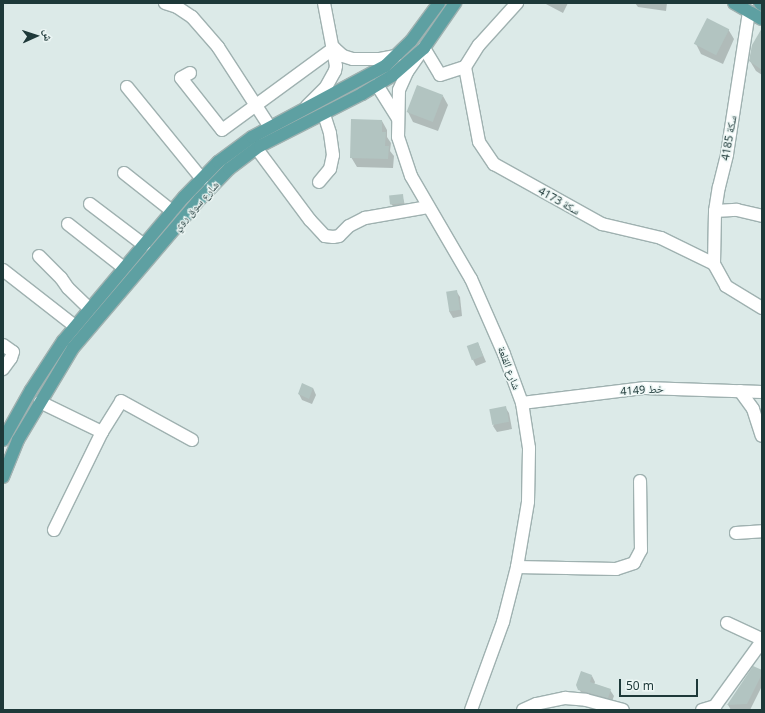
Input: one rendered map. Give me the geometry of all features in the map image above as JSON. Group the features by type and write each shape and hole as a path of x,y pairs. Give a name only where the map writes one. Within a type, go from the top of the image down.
{"main road":[{"name":"شارع سوق روي","path":"3,440 31,390 63,341 172,211 218,162 252,136 384,66 411,41 439,3"},
{"name":"شارع سوق روي","path":"3,477 18,440 73,348 185,217 229,169 256,149 324,114 392,76 424,48 455,3"},
{"path":"734,3 762,19"}],"street":[{"path":"165,3 177,7 192,17 218,47 270,127"},
{"path":"306,108 326,87 335,72 336,58 328,27 324,3"},
{"path":"424,48 440,75 465,67 479,45 517,3"},
{"name":"سكة 4185","path":"714,264 715,211 726,154 749,12"},
{"path":"190,73 181,78 222,130 334,48"},
{"path":"334,48 343,56 353,60 380,59 396,56"},
{"name":"شارع القلعة","path":"424,48 407,72 399,90 398,137 411,176 471,279 504,354 522,403 529,448 528,502 517,567 503,622 471,710"},
{"name":"سكة 4173","path":"465,67 479,142 494,164 602,224 661,238 714,264"},
{"path":"377,85 398,118"},
{"path":"127,87 202,179"},
{"path":"319,182 330,169 333,155 330,133 324,114"},
{"path":"256,149 324,236 339,236 349,226 366,218 428,207"},
{"path":"124,172 172,211"},
{"path":"90,204 144,244"},
{"path":"715,211 736,210 762,216"},
{"path":"68,224 124,268"},
{"path":"39,256 61,278 68,288 90,309"},
{"path":"714,264 726,286 762,308"},
{"path":"3,270 75,326"},
{"path":"3,345 13,352 3,370"},
{"name":"4149 خط","path":"522,403 645,388 762,392"},
{"path":"740,391 753,409 762,436"},
{"path":"54,530 102,432 121,401 192,440"},
{"path":"40,402 102,432"},
{"path":"517,567 616,569 634,563 640,550 640,481"},
{"path":"736,533 762,532"},
{"path":"702,710 715,708 762,640 727,623"},
{"path":"522,710 565,698 586,700 623,710"}],"building":[{"path":"707,18 729,29 716,55 694,44"},
{"path":"762,28 762,70 749,61 752,45"},
{"path":"417,85 443,95 433,122 407,112"},
{"path":"351,119 382,120 382,132 386,132 385,146 389,146 388,159 350,158"},
{"path":"403,194 404,203 390,204 389,195"},
{"path":"457,290 460,310 449,311 446,292"},
{"path":"478,342 483,356 472,360 467,346"},
{"path":"302,383 313,388 309,399 298,394"},
{"path":"506,406 509,422 492,425 489,409"},
{"path":"753,666 762,670 762,674 747,704 727,705"},
{"path":"581,671 592,675 590,682 611,689 608,698 578,690 576,685"}]}
